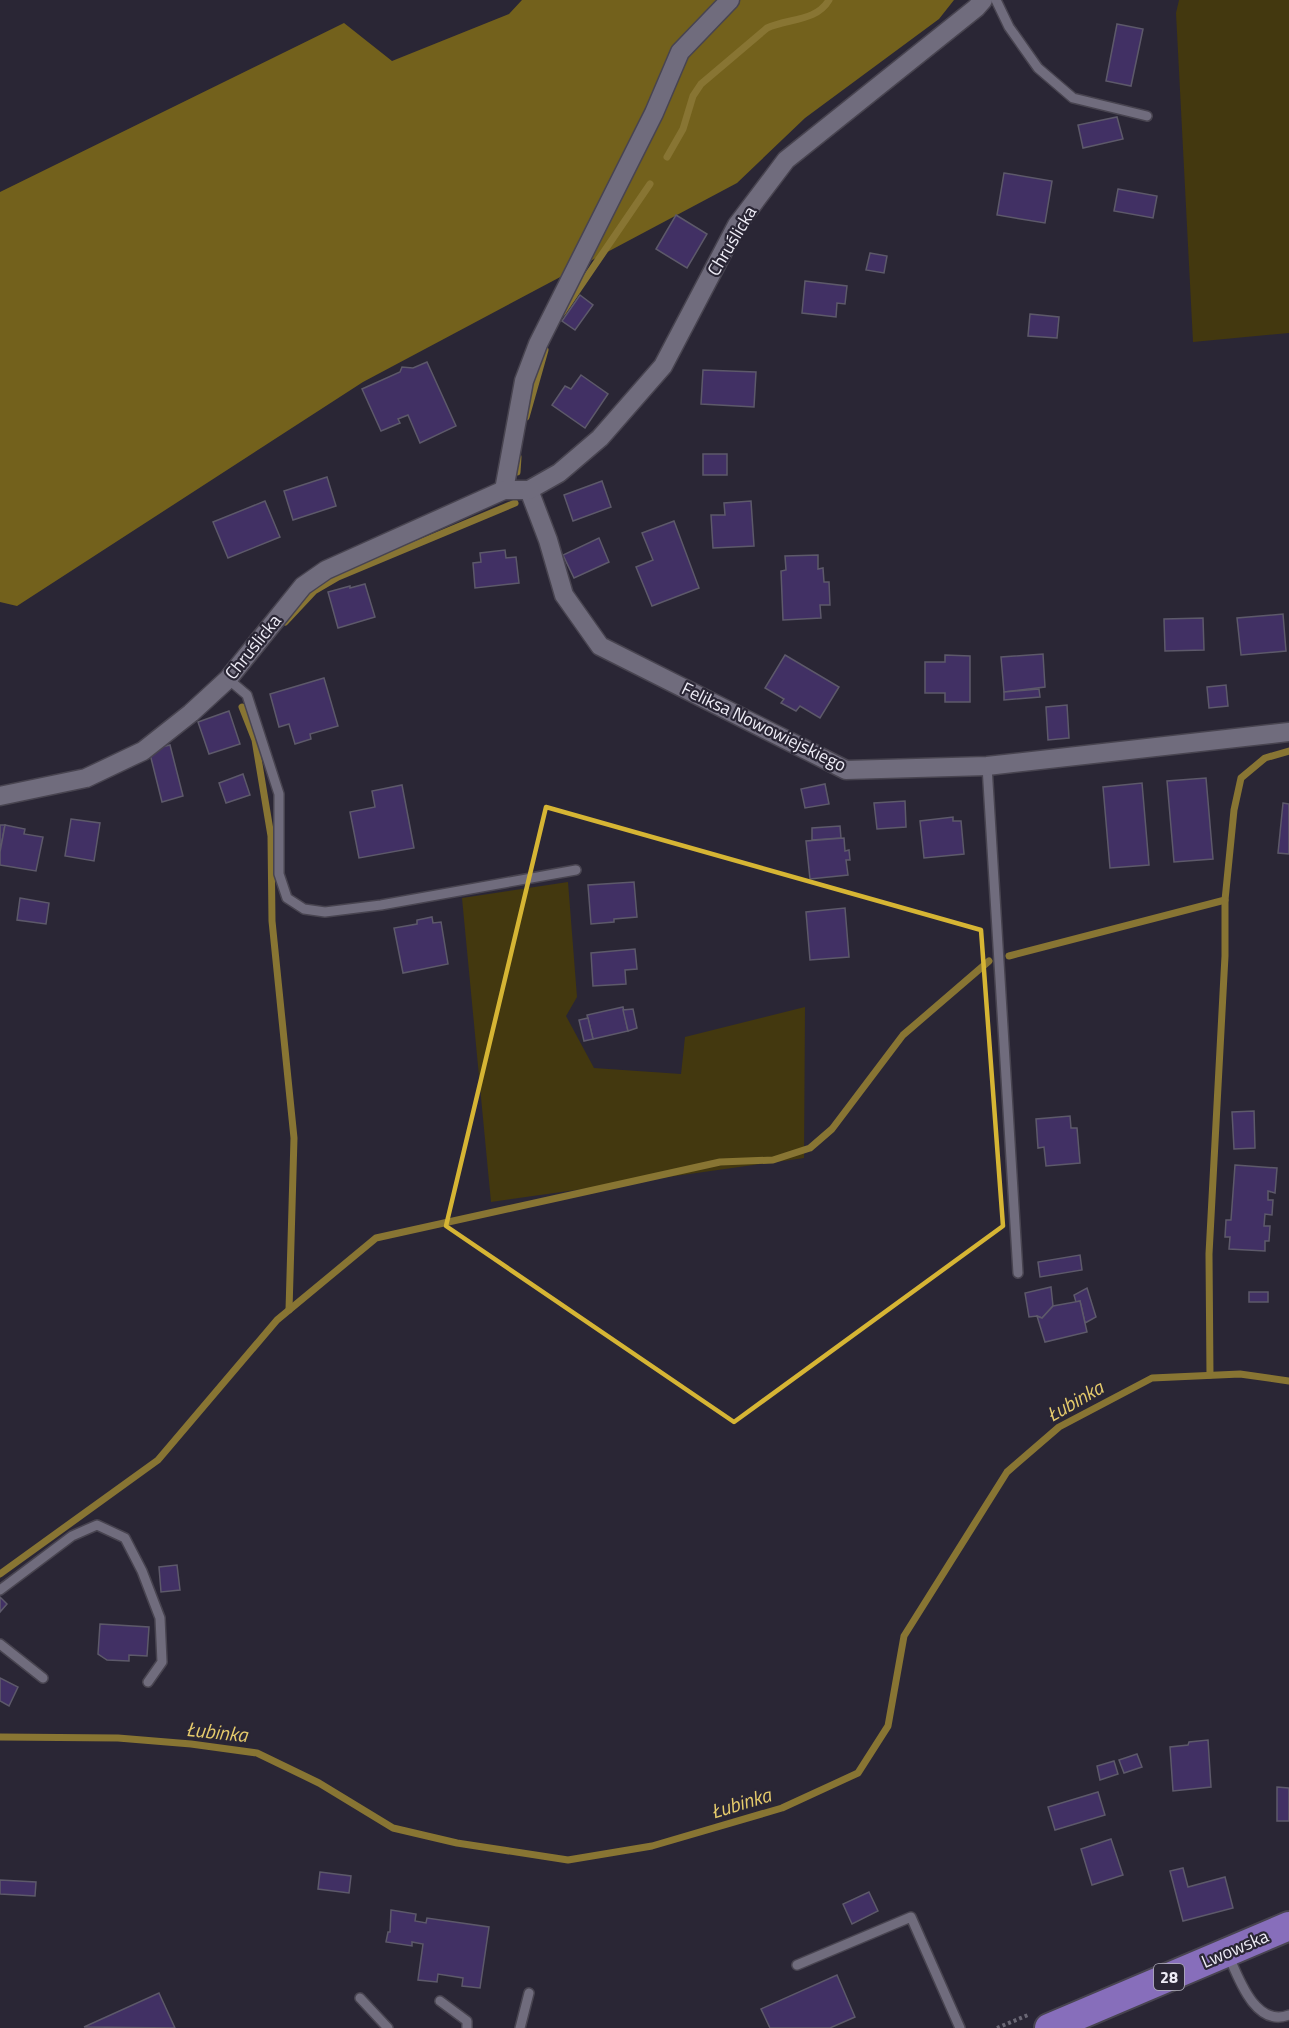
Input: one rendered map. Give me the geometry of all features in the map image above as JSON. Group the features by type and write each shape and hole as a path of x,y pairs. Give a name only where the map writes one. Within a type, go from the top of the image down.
{"main road":[{"name":"Lwowska","path":"1049,2028 1289,1926"}],"street":[{"path":"504,490 524,381 538,344 654,113 681,52 730,0"},
{"name":"Chruślicka","path":"0,796 86,778 143,750 191,713 228,679 303,586 326,570 504,490 529,490 559,473 600,438 663,366 737,225 786,160 860,103 983,0"},
{"name":"Feliksa Nowowiejskiego","path":"529,490 548,540 564,595 600,646 846,770 987,766 1289,732"}],"lane":[{"path":"996,0 1009,27 1038,68 1073,98 1148,116"},
{"path":"228,679 247,695 279,794 279,874 287,898 304,909 325,912 381,905 576,870"},
{"path":"987,766 1018,1273"},
{"path":"0,1590 72,1536 97,1525 125,1538 142,1571 160,1618 162,1662 148,1682"},
{"path":"0,1644 43,1678"},
{"path":"797,1965 911,1917 960,2028"},
{"path":"1227,1952 1248,1999 1264,2014 1282,2018 1289,2015"},
{"path":"520,2028 529,1993"},
{"path":"360,1998 388,2028"},
{"path":"440,2001 467,2021 467,2028"}],"highlighted area":[{"path":"546,807 981,930 1003,1226 734,1422 446,1226"}],"shaded area":[{"path":"522,0 954,0 939,19 805,118 737,183 363,382 17,606 0,602 0,192 344,23 392,61 509,14"},
{"path":"1179,0 1289,0 1289,333 1193,342 1176,13"},
{"path":"568,882 577,997 566,1016 594,1068 681,1074 685,1037 805,1007 804,1158 491,1202 462,898"}],"building":[{"path":"1117,24 1143,29 1131,86 1106,81"},
{"path":"1117,117 1123,139 1083,148 1078,125"},
{"path":"1004,173 1052,181 1045,223 997,215"},
{"path":"1118,189 1157,196 1153,218 1114,211"},
{"path":"676,215 707,234 687,268 656,249"},
{"path":"870,253 887,256 884,273 866,270"},
{"path":"805,281 847,286 845,304 837,303 836,317 802,313"},
{"path":"580,295 593,305 575,330 562,321"},
{"path":"1030,314 1059,317 1057,338 1028,336"},
{"path":"427,362 456,426 420,443 408,415 398,419 400,423 381,431 362,389 400,372 402,367 413,368"},
{"path":"703,370 756,372 754,407 701,404"},
{"path":"581,375 608,394 585,428 552,405 565,386 571,389"},
{"path":"703,454 727,454 727,475 703,475"},
{"path":"327,477 336,506 293,520 284,491"},
{"path":"602,481 611,507 573,521 564,495"},
{"path":"265,501 280,537 228,558 213,522"},
{"path":"751,501 754,546 713,548 711,515 725,515 724,503"},
{"path":"674,521 699,588 652,606 636,567 653,560 642,533"},
{"path":"599,538 609,562 574,578 563,555"},
{"path":"505,550 506,558 516,557 519,583 475,588 473,563 481,562 480,553"},
{"path":"818,555 818,569 823,568 824,582 829,582 830,605 820,605 821,618 783,620 781,571 786,570 785,556"},
{"path":"365,584 375,617 338,628 328,592"},
{"path":"1283,614 1286,651 1241,655 1237,618"},
{"path":"1203,618 1204,650 1165,651 1164,619"},
{"path":"1043,654 1045,687 1004,692 1001,657"},
{"path":"785,655 839,687 820,718 800,706 796,711 781,703 784,699 765,688"},
{"path":"945,655 970,656 970,702 945,702 945,693 925,693 925,662 945,662"},
{"path":"324,678 338,726 310,734 311,739 295,744 289,724 279,727 270,694"},
{"path":"1226,685 1228,706 1209,708 1207,687"},
{"path":"1039,689 1040,697 1004,700 1004,692"},
{"path":"1067,705 1069,738 1048,740 1046,707"},
{"path":"229,711 240,744 209,754 198,722"},
{"path":"170,745 183,796 162,802 149,750"},
{"path":"243,774 250,795 226,803 219,783"},
{"path":"1206,778 1213,859 1174,862 1167,781"},
{"path":"1142,783 1149,865 1110,868 1103,787"},
{"path":"825,784 829,804 805,808 801,789"},
{"path":"402,785 414,848 359,858 350,812 375,807 372,791"},
{"path":"905,801 906,827 877,829 874,803"},
{"path":"1283,803 1289,804 1289,854 1278,853"},
{"path":"953,817 953,821 961,821 964,854 924,858 920,821"},
{"path":"71,819 100,823 94,861 65,856"},
{"path":"0,825 5,825 0,852"},
{"path":"5,825 25,829 24,834 43,837 36,871 0,865"},
{"path":"840,826 841,838 812,840 812,828"},
{"path":"844,838 845,851 849,850 850,860 846,860 848,875 810,879 806,841"},
{"path":"634,882 637,917 591,924 588,885"},
{"path":"20,898 49,903 46,924 17,920"},
{"path":"845,908 849,957 810,960 806,912"},
{"path":"432,917 433,923 441,922 448,964 403,973 394,928 417,924 417,920"},
{"path":"635,949 637,969 625,970 626,984 593,986 591,953"},
{"path":"623,1007 628,1031 593,1039 587,1015"},
{"path":"633,1009 637,1028 628,1031 623,1010"},
{"path":"588,1018 593,1039 584,1041 579,1020"},
{"path":"1254,1111 1255,1148 1234,1149 1232,1112"},
{"path":"1070,1116 1071,1128 1077,1128 1080,1163 1046,1166 1044,1147 1038,1148 1036,1119"},
{"path":"1235,1165 1277,1168 1275,1193 1268,1191 1268,1200 1273,1200 1272,1215 1265,1214 1264,1226 1270,1226 1269,1241 1265,1241 1265,1251 1229,1249 1230,1237 1225,1237 1226,1220 1231,1220"},
{"path":"1080,1255 1082,1270 1040,1277 1038,1262"},
{"path":"1051,1287 1053,1306 1042,1318 1029,1317 1025,1293"},
{"path":"1087,1288 1096,1317 1085,1323 1080,1301 1076,1302 1074,1295"},
{"path":"1249,1292 1268,1292 1268,1302 1249,1302"},
{"path":"1080,1301 1087,1332 1045,1342 1037,1316 1042,1318 1053,1306"},
{"path":"177,1565 180,1590 161,1592 159,1567"},
{"path":"0,1597 7,1604 0,1612"},
{"path":"100,1624 149,1627 147,1656 129,1655 129,1661 107,1660 98,1654"},
{"path":"0,1678 18,1687 9,1706 0,1701"},
{"path":"1208,1740 1211,1787 1173,1791 1170,1747"},
{"path":"1137,1754 1142,1767 1124,1773 1119,1760"},
{"path":"1114,1761 1118,1774 1100,1780 1097,1766"},
{"path":"1277,1787 1289,1788 1289,1821 1277,1821"},
{"path":"1098,1792 1105,1815 1055,1830 1048,1807"},
{"path":"1111,1839 1123,1875 1092,1885 1081,1849"},
{"path":"1183,1868 1188,1887 1225,1877 1233,1908 1183,1921 1170,1871"},
{"path":"320,1872 351,1876 349,1893 318,1889"},
{"path":"0,1880 36,1882 35,1896 0,1894"},
{"path":"869,1892 878,1911 852,1924 843,1904"},
{"path":"391,1910 416,1914 415,1921 426,1923 427,1918 489,1927 480,1988 462,1986 463,1978 438,1974 437,1982 418,1980 423,1944 412,1942 412,1946 386,1942 388,1932 390,1932"},
{"path":"837,1975 855,2017 830,2028 770,2028 761,2009"},
{"path":"159,1993 175,2028 84,2027"}],"waterway":[{"path":"667,157 683,129 693,96 701,84 767,28 809,16 817,12 829,0"},
{"path":"562,313 650,184"},
{"path":"526,417 545,350"},
{"path":"517,472 518,457"},
{"path":"285,622 314,591 338,577 515,503"},
{"path":"242,707 255,740 271,836 272,921 294,1138 289,1310"},
{"path":"1210,1375 1209,1254 1225,956 1225,900 1234,810 1241,778 1265,758 1289,751"},
{"path":"1009,956 1225,900"},
{"path":"0,1574 158,1460 277,1320 376,1238 720,1162 773,1160 810,1148 832,1129 903,1035 989,961"},
{"name":"Łubinka","path":"0,1737 118,1738 191,1744 257,1753 319,1783 393,1828 457,1843 568,1860 652,1846 782,1808 858,1773 888,1726 904,1636 1007,1472 1059,1427 1152,1378 1240,1374 1289,1381"}]}
